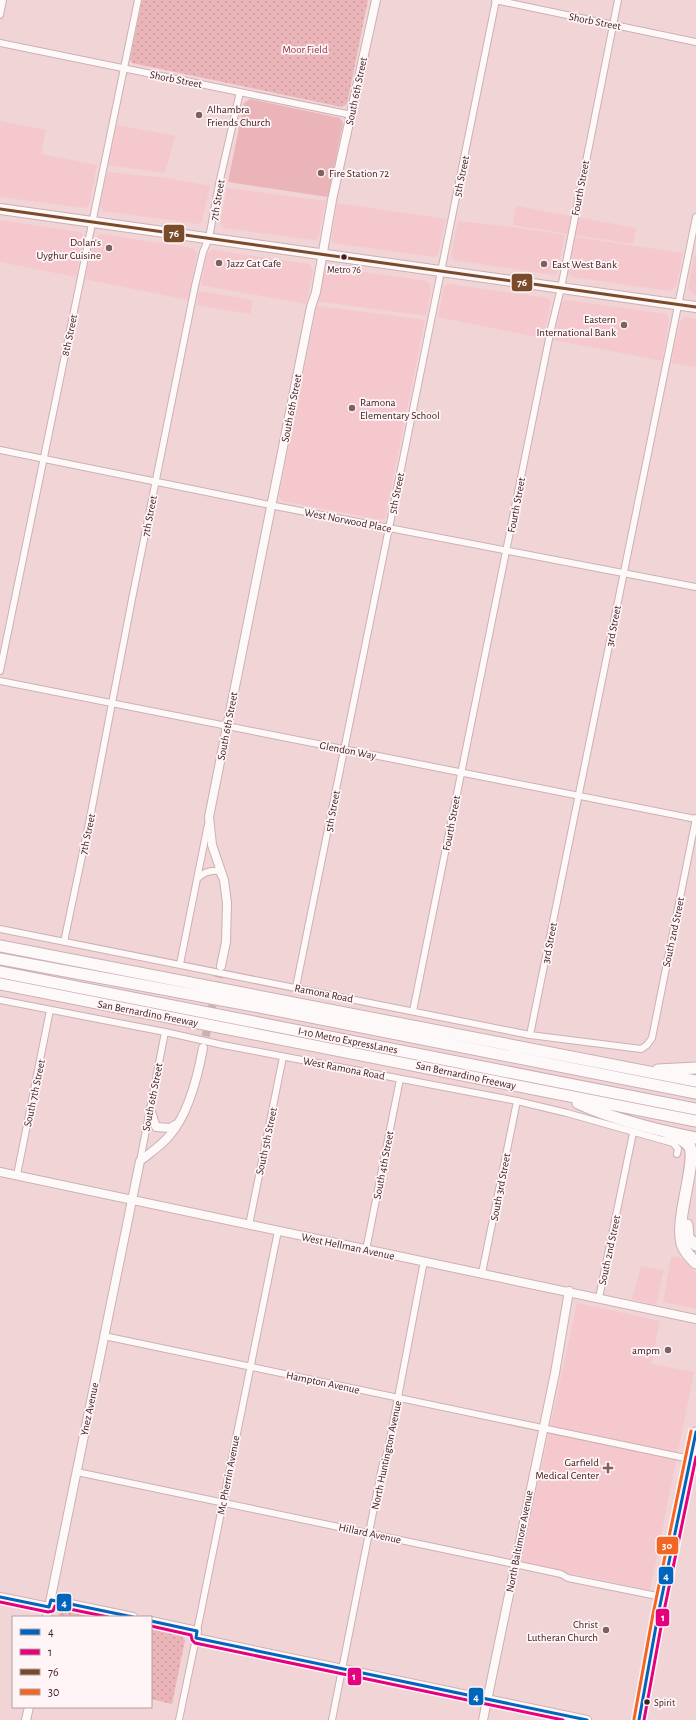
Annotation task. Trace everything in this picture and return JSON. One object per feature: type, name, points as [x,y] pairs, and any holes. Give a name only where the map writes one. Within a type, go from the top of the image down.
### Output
[{"type":"highway","points":[[0,946],[696,1081]]},
{"type":"highway","name":"I-10 Metro ExpressLanes","points":[[0,959],[264,1008],[696,1093]]},
{"type":"highway","name":"I-10 Metro ExpressLanes","points":[[0,972],[696,1109]]},
{"type":"highway","name":"San Bernardino Freeway","points":[[0,984],[696,1121]]},
{"type":"highway","points":[[639,1070],[695,1068]]},
{"type":"highway","points":[[561,1095],[594,1110],[666,1132],[696,1138]]},
{"type":"highway","points":[[666,1132],[683,1140],[690,1147],[694,1156],[682,1227],[682,1242],[686,1254],[696,1264]]},
{"type":"highway","points":[[696,1179],[687,1228],[688,1238],[696,1245]]},
{"type":"main road","points":[[0,209],[696,307]]},
{"type":"main road","points":[[639,1720],[662,1597],[696,1432]]},
{"type":"street","points":[[0,15],[3,0]]},
{"type":"street","name":"8th Street","points":[[0,670],[138,0]]},
{"type":"street","name":"South 6th Street","points":[[180,964],[316,292],[332,200],[352,115],[376,0]]},
{"type":"street","name":"Shorb Street","points":[[496,0],[696,42]]},
{"type":"street","name":"5th Street","points":[[296,987],[496,0]]},
{"type":"street","name":"Fourth Street","points":[[414,1011],[618,0]]},
{"type":"street","name":"Shorb Street","points":[[0,43],[352,115]]},
{"type":"street","name":"7th Street","points":[[64,942],[203,252],[209,238],[219,184],[240,92]]},
{"type":"street","name":"3rd Street","points":[[530,1035],[696,216]]},
{"type":"street","name":"West Norwood Place","points":[[0,450],[43,460],[696,587]]},
{"type":"street","name":"Glendon Way","points":[[0,681],[696,818]]},
{"type":"street","name":"South 6th Street","points":[[209,817],[212,845],[224,880],[227,927],[226,942],[221,966]]},
{"type":"street","name":"South 2nd Street","points":[[647,1045],[652,1038],[696,818]]},
{"type":"street","points":[[198,878],[202,874],[213,870],[219,871],[224,880]]},
{"type":"street","name":"Ramona Road","points":[[0,929],[530,1035],[641,1049],[647,1045]]},
{"type":"street","name":"West Ramona Road","points":[[0,1000],[165,1032],[223,1046],[517,1101],[567,1113],[633,1133],[673,1143],[678,1149],[677,1154]]},
{"type":"street","name":"South 7th Street","points":[[17,1175],[50,1010]]},
{"type":"street","name":"South 6th Street","points":[[131,1201],[165,1032]]},
{"type":"street","name":"South 6th Street","points":[[140,1161],[164,1141],[171,1134],[178,1123],[195,1082],[203,1048]]},
{"type":"street","name":"South 5th Street","points":[[249,1224],[283,1057]]},
{"type":"street","name":"South 4th Street","points":[[366,1250],[400,1079]]},
{"type":"street","name":"South 3rd Street","points":[[482,1273],[517,1101]]},
{"type":"street","points":[[150,1109],[156,1127],[170,1128],[178,1123]]},
{"type":"street","name":"South 2nd Street","points":[[599,1298],[633,1133]]},
{"type":"street","name":"West Hellman Avenue","points":[[0,1172],[131,1201],[249,1224],[696,1319]]},
{"type":"street","name":"Ynez Avenue","points":[[47,1616],[131,1201]]},
{"type":"street","name":"Mc Pherrin Avenue","points":[[179,1720],[278,1231]]},
{"type":"street","name":"North Huntington Avenue","points":[[332,1720],[341,1669],[398,1397],[424,1261]]},
{"type":"street","name":"North Baltimore Avenue","points":[[483,1720],[542,1428],[555,1373],[569,1291]]},
{"type":"street","name":"Hampton Avenue","points":[[104,1336],[542,1428]]},
{"type":"street","points":[[542,1428],[690,1459]]},
{"type":"street","name":"Hillard Avenue","points":[[77,1472],[515,1564],[561,1574],[568,1578],[662,1597]]},
{"type":"street","points":[[0,1597],[50,1603],[127,1616]]},
{"type":"street","points":[[152,1621],[196,1634],[341,1669],[586,1720]]},
{"type":"street","points":[[26,1720],[29,1708]]},
{"type":"shaded area","points":[[0,121],[46,130],[41,154],[97,165],[89,205],[85,208],[0,197]]},
{"type":"shaded area","points":[[117,125],[175,136],[165,173],[108,165]]},
{"type":"shaded area","points":[[107,172],[166,178],[210,186],[202,221],[199,224],[104,211],[100,207]]},
{"type":"shaded area","points":[[227,188],[326,201],[318,237],[314,240],[223,228],[220,224]]},
{"type":"shaded area","points":[[337,203],[446,219],[438,254],[435,257],[334,243],[331,240]]},
{"type":"shaded area","points":[[516,206],[636,228],[633,244],[513,225]]},
{"type":"shaded area","points":[[0,220],[80,232],[84,237],[76,277],[0,262]]},
{"type":"shaded area","points":[[458,221],[565,235],[557,273],[554,275],[454,260],[451,255]]},
{"type":"shaded area","points":[[100,234],[193,248],[197,253],[188,300],[85,279],[95,238]]},
{"type":"shaded area","points":[[575,237],[683,253],[676,286],[670,291],[572,277],[568,273]]},
{"type":"shaded area","points":[[212,250],[310,264],[313,270],[306,304],[201,285],[207,254]]},
{"type":"shaded area","points":[[694,256],[696,256],[696,295],[693,294],[688,288]]},
{"type":"shaded area","points":[[328,267],[427,281],[431,290],[426,316],[317,301],[324,271]]},
{"type":"shaded area","points":[[449,284],[548,298],[551,302],[543,338],[438,317],[444,286]]},
{"type":"shaded area","points":[[199,291],[253,300],[250,314],[197,305]]},
{"type":"shaded area","points":[[566,300],[666,314],[669,319],[662,361],[554,340],[562,303]]},
{"type":"shaded area","name":"Ramona Elementary School","points":[[317,306],[425,320],[385,518],[382,520],[282,501],[279,496]]},
{"type":"shaded area","points":[[686,317],[696,319],[696,367],[671,363],[680,321]]},
{"type":"shaded area","points":[[678,1256],[696,1272],[696,1309],[663,1302],[671,1258]]},
{"type":"shaded area","points":[[641,1266],[664,1270],[656,1305],[632,1299]]},
{"type":"shaded area","name":"Garfield Medical Center","points":[[577,1303],[660,1321],[651,1364],[694,1372],[650,1590],[521,1563]]},
{"type":"green space","name":"Moor Field","points":[[142,0],[368,0],[347,104],[342,107],[132,63],[130,60]]},
{"type":"green space","points":[[250,99],[340,118],[343,123],[328,197],[228,182],[244,103]]},
{"type":"green space","points":[[68,1610],[98,1616],[58,1616],[59,1613]]},
{"type":"green space","points":[[152,1627],[177,1632],[185,1640],[172,1704],[152,1699]]},
{"type":"tunnel","points":[[203,1048],[221,967]]},
{"type":"transit line","name":"76","points":[[0,209],[696,307]]},
{"type":"transit line","name":"30","points":[[634,1719],[653,1614],[691,1431]]},
{"type":"transit line","name":"4","points":[[639,1720],[658,1615],[696,1432]]},
{"type":"transit line","name":"1","points":[[644,1720],[663,1616],[696,1457]]},
{"type":"transit line","name":"4","points":[[0,1597],[49,1607],[51,1600],[128,1616]]},
{"type":"transit line","name":"1","points":[[0,1602],[48,1612],[53,1611],[55,1606],[103,1616]]},
{"type":"transit line","name":"4","points":[[152,1621],[197,1631],[196,1638],[587,1720]]},
{"type":"transit line","name":"1","points":[[152,1626],[191,1635],[192,1640],[195,1643],[563,1720]]},
{"type":"place","name":"Alhambra Friends Church","points":[[199,115]]},
{"type":"place","name":"Fire Station 72","points":[[321,173]]},
{"type":"place","name":"Dolan's Uyghur Cuisine","points":[[109,248]]},
{"type":"place","name":"Metro 76","points":[[344,257]]},
{"type":"place","name":"Jazz Cat Cafe","points":[[219,263]]},
{"type":"place","name":"East West Bank","points":[[544,264]]},
{"type":"place","name":"Eastern International Bank","points":[[624,325]]},
{"type":"place","name":"Ramona Elementary School","points":[[352,408]]},
{"type":"place","name":"ampm","points":[[668,1350]]},
{"type":"place","name":"Garfield Medical Center","points":[[608,1468]]},
{"type":"place","name":"Christ Lutheran Church","points":[[606,1630]]},
{"type":"place","name":"Spirit","points":[[647,1702]]}]
